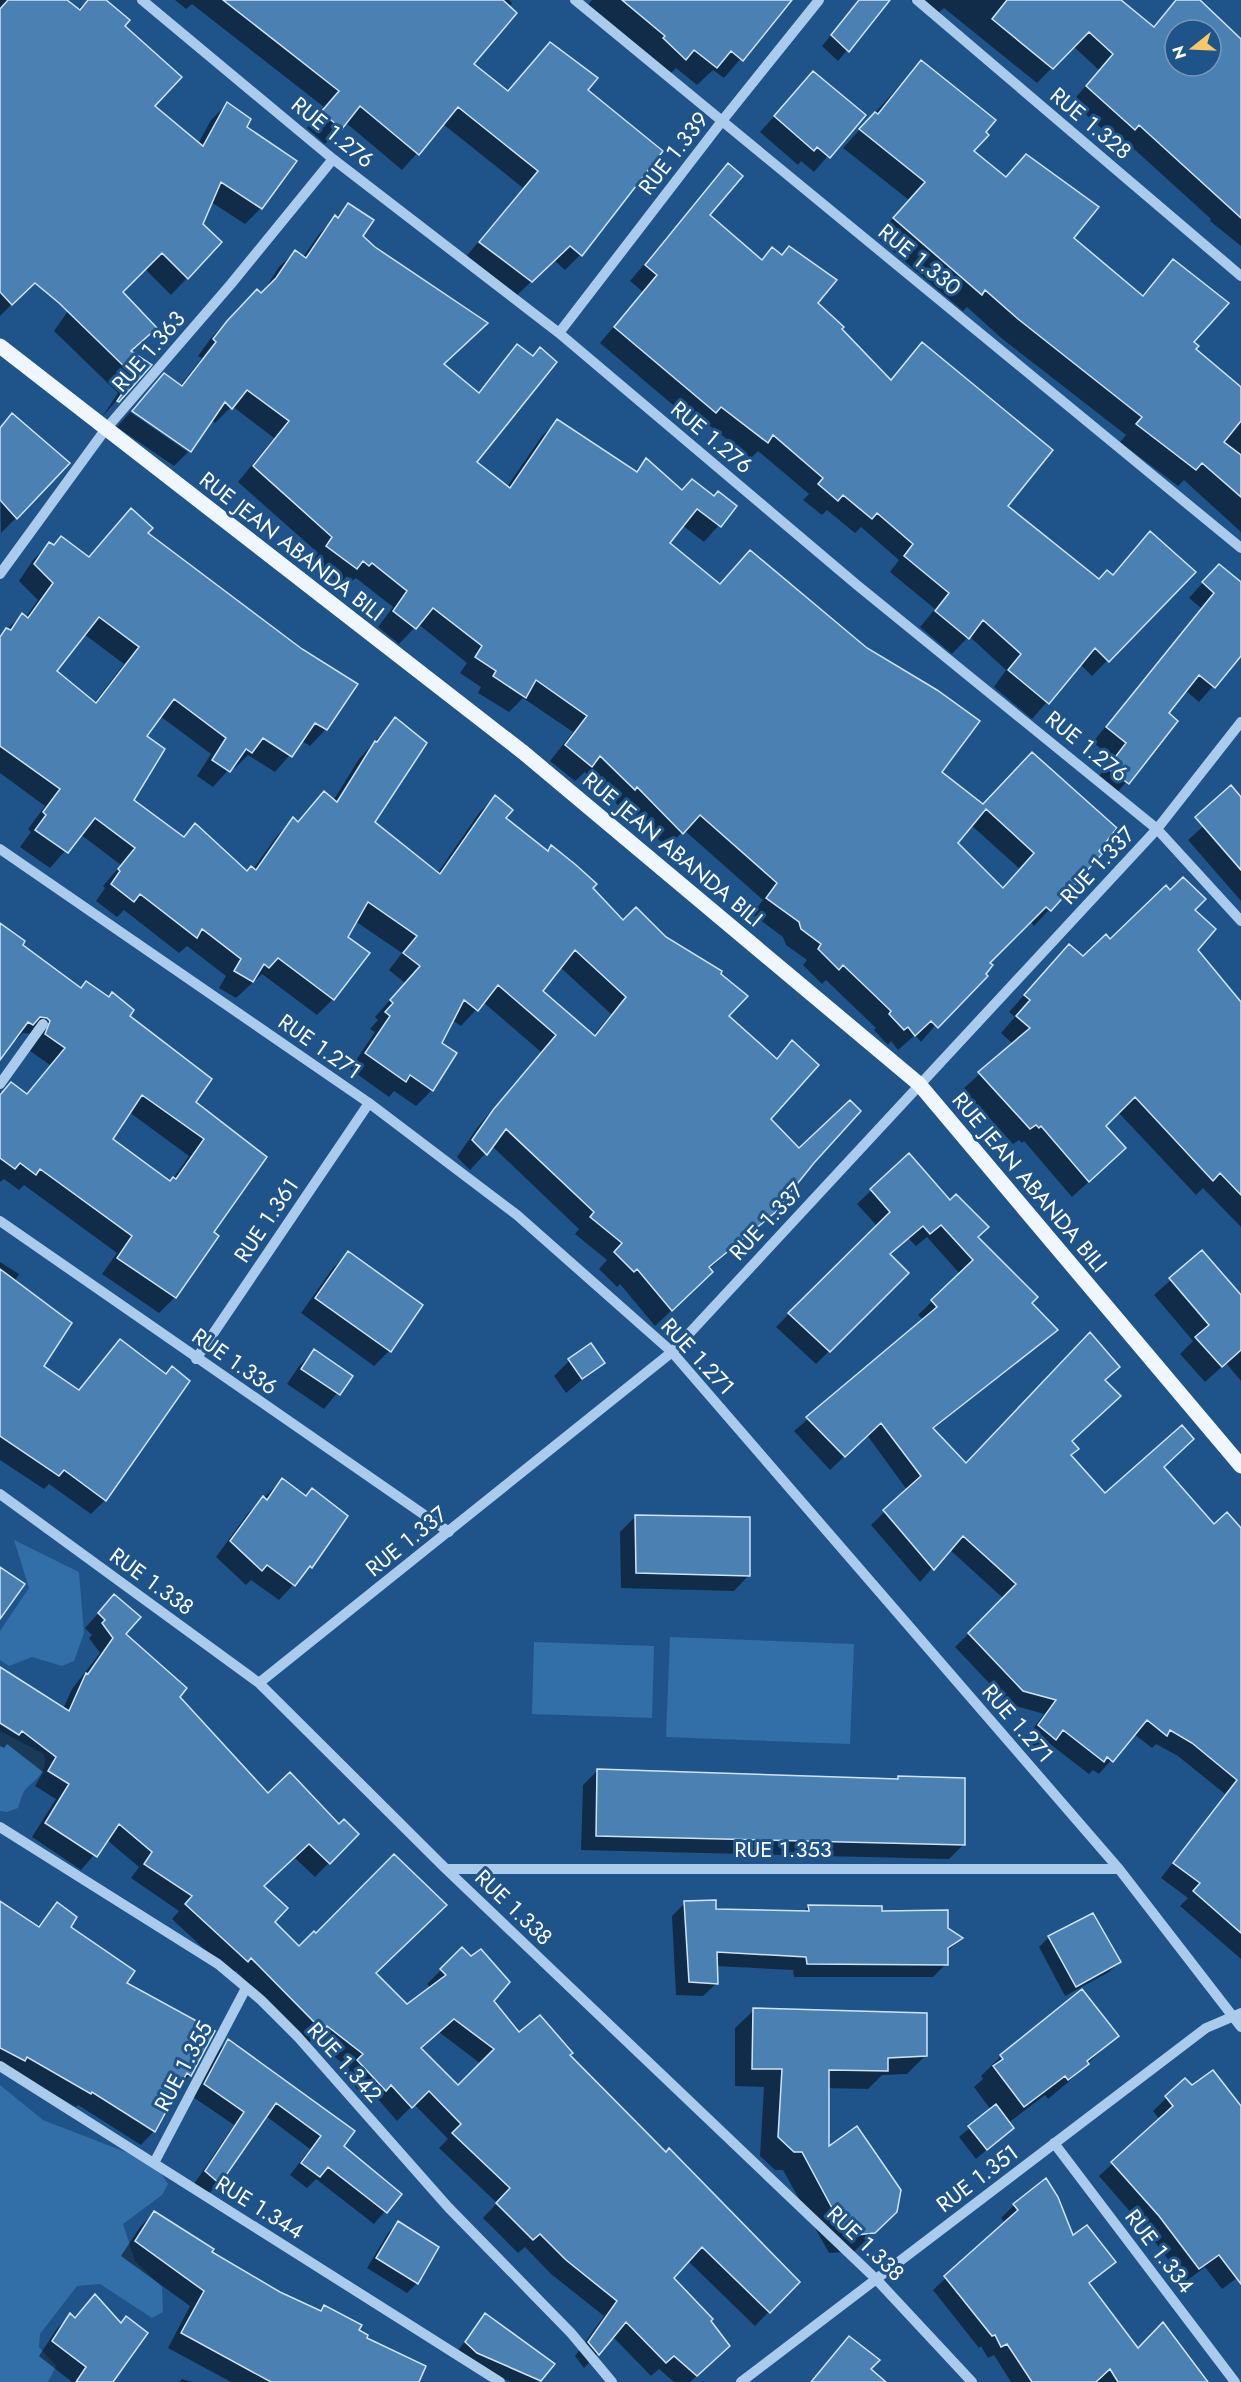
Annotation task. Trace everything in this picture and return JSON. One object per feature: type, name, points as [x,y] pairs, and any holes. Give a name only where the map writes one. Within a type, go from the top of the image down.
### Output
[{"type":"main road","name":"RUE JEAN ABANDA BILI","points":[[0,346],[105,430],[524,753],[919,1084],[1241,1466]]},
{"type":"street","name":"RUE 1.276","points":[[142,0],[333,159],[560,333],[867,592],[1157,829],[1241,921]]},
{"type":"street","name":"RUE 1.330","points":[[575,0],[1241,548]]},
{"type":"street","name":"RUE 1.339","points":[[560,333],[722,121],[819,0]]},
{"type":"street","name":"RUE 1.328","points":[[916,0],[1241,276]]},
{"type":"street","name":"RUE 1.363","points":[[0,574],[105,430],[231,284],[333,159]]},
{"type":"street","name":"RUE 1.337","points":[[259,1683],[672,1352],[1157,829],[1241,722]]},
{"type":"street","name":"RUE 1.271","points":[[0,849],[369,1103],[518,1215],[672,1352],[1119,1869],[1237,2015],[1241,2027]]},
{"type":"street","points":[[0,1084],[43,1024]]},
{"type":"street","name":"RUE 1.361","points":[[196,1359],[369,1103]]},
{"type":"street","name":"RUE 1.336","points":[[0,1221],[196,1359],[449,1532]]},
{"type":"street","name":"RUE 1.338","points":[[0,1494],[259,1683],[446,1869],[876,2279],[972,2382]]},
{"type":"street","name":"RUE 1.342","points":[[0,1827],[218,1964],[246,1988],[298,2037],[448,2207],[571,2333],[612,2382]]},
{"type":"street","name":"RUE 1.353","points":[[446,1869],[1119,1869]]},
{"type":"street","name":"RUE 1.355","points":[[154,2163],[246,1988]]},
{"type":"street","name":"RUE 1.351","points":[[741,2382],[1206,2028],[1237,2015]]},
{"type":"street","name":"RUE 1.344","points":[[0,2066],[500,2382]]},
{"type":"street","name":"RUE 1.334","points":[[1054,2143],[1235,2382]]},
{"type":"shaded area","points":[[14,1540],[79,1572],[84,1633],[74,1661],[62,1666],[32,1657],[9,1666],[0,1660],[0,1631],[29,1588]]},
{"type":"shaded area","points":[[670,1637],[854,1644],[850,1744],[666,1737]]},
{"type":"shaded area","points":[[534,1642],[654,1646],[652,1718],[532,1714]]},
{"type":"shaded area","points":[[0,1731],[44,1754],[45,1761],[43,1771],[25,1790],[18,1808],[7,1812],[0,1811]]},
{"type":"shaded area","points":[[0,2085],[43,2120],[154,2163],[168,2184],[162,2195],[123,2224],[135,2261],[162,2287],[163,2312],[152,2318],[100,2284],[77,2286],[40,2334],[39,2347],[56,2366],[48,2382],[0,2382]]},
{"type":"building","points":[[8,0],[67,0],[80,10],[88,0],[106,0],[130,20],[125,26],[182,77],[155,106],[203,146],[227,102],[251,119],[247,127],[297,161],[262,209],[221,182],[203,224],[222,242],[188,279],[162,253],[123,292],[157,328],[131,351],[152,365],[119,402],[117,401],[134,376],[59,303],[35,283],[12,305],[0,292],[0,9]]},
{"type":"building","points":[[223,0],[503,0],[517,13],[474,64],[508,91],[550,42],[598,78],[588,90],[663,151],[582,256],[570,246],[532,282],[479,242],[538,171],[458,107],[419,155],[360,106],[342,129],[321,112],[339,91]]},
{"type":"building","points":[[622,0],[792,0],[743,61],[731,51],[717,68],[694,50],[686,60],[663,38],[665,36]]},
{"type":"building","points":[[859,0],[890,0],[849,52],[831,35]]},
{"type":"building","points":[[1007,0],[1121,0],[1154,27],[1176,0],[1200,0],[1219,18],[1163,18],[1163,78],[1223,78],[1223,22],[1241,39],[1241,218],[1139,125],[1135,130],[1086,86],[1113,54],[1089,32],[1053,69],[992,19]]},
{"type":"building","points":[[921,60],[996,120],[986,132],[989,135],[974,151],[1006,177],[1026,154],[1099,207],[1074,238],[1143,296],[1173,259],[1229,303],[1194,342],[1199,346],[1196,349],[1241,387],[1241,421],[1224,442],[1241,455],[1241,497],[1202,463],[1196,470],[1136,424],[1142,417],[985,290],[982,295],[893,218],[925,182],[859,129],[875,112],[878,114]]},
{"type":"building","points":[[813,71],[866,115],[830,158],[817,147],[814,151],[774,116]]},
{"type":"building","points":[[728,163],[743,176],[710,215],[762,260],[772,247],[782,255],[789,246],[837,280],[818,303],[844,327],[842,329],[891,380],[922,342],[1053,450],[1008,506],[1099,579],[1107,570],[1113,575],[1150,531],[1196,572],[1109,662],[1095,648],[1049,704],[1008,670],[1021,654],[983,620],[969,639],[935,611],[949,593],[904,556],[913,544],[877,513],[872,519],[843,495],[838,501],[818,484],[823,478],[773,435],[768,443],[721,407],[716,413],[614,327],[657,275],[645,265]]},
{"type":"building","points":[[348,203],[374,220],[363,236],[375,247],[488,323],[444,364],[479,393],[517,344],[533,356],[540,347],[557,362],[477,462],[510,488],[557,419],[637,472],[646,458],[682,490],[692,479],[714,496],[718,491],[737,506],[721,527],[697,509],[670,543],[720,584],[750,550],[867,648],[937,690],[980,721],[942,772],[983,804],[1032,752],[1117,828],[1099,851],[1102,854],[1051,911],[1046,907],[990,963],[993,965],[986,974],[988,976],[938,1028],[931,1021],[915,1036],[908,1027],[904,1030],[889,1014],[891,1011],[843,965],[839,970],[818,949],[821,944],[801,929],[799,922],[766,898],[777,883],[700,815],[683,834],[637,787],[635,790],[600,756],[592,767],[565,745],[587,716],[536,680],[526,698],[493,676],[496,671],[475,657],[482,646],[433,608],[416,629],[393,611],[407,591],[372,563],[369,566],[363,561],[357,569],[326,546],[332,537],[253,466],[289,421],[247,390],[232,409],[225,402],[191,452],[132,411],[164,373],[182,386],[216,342],[213,339],[227,321],[257,289],[261,293],[276,278],[295,250],[306,258],[335,215],[338,218]],"holes":[[[986,809],[1034,853],[1003,888],[958,843]]]},
{"type":"building","points":[[12,413],[70,463],[17,519],[0,500],[0,428]]},
{"type":"building","points":[[131,508],[153,528],[148,533],[302,649],[358,684],[327,730],[315,723],[292,757],[263,738],[252,753],[246,749],[230,772],[212,760],[226,738],[174,699],[147,736],[165,749],[134,800],[184,837],[195,823],[247,871],[251,866],[256,870],[293,817],[298,822],[324,791],[337,802],[375,741],[377,742],[395,717],[427,743],[375,822],[440,874],[495,795],[513,810],[506,818],[548,851],[551,845],[576,865],[597,884],[593,888],[623,920],[636,907],[666,937],[722,971],[721,974],[748,996],[729,1016],[777,1059],[792,1040],[819,1065],[771,1119],[799,1148],[850,1100],[861,1111],[814,1163],[781,1204],[783,1206],[709,1267],[713,1272],[672,1311],[637,1269],[634,1272],[614,1252],[622,1243],[590,1217],[594,1212],[506,1129],[487,1155],[472,1140],[493,1110],[556,1035],[498,985],[478,1011],[464,1000],[442,1043],[457,1053],[433,1091],[410,1075],[406,1082],[365,1053],[390,1016],[385,1012],[393,1003],[390,1000],[420,966],[403,953],[417,936],[368,902],[348,937],[370,953],[334,1000],[278,958],[269,968],[264,964],[253,982],[234,971],[241,959],[202,929],[197,938],[140,894],[134,902],[111,884],[120,871],[118,869],[135,848],[95,818],[68,853],[35,830],[46,815],[43,812],[60,789],[0,746],[0,637],[6,628],[11,630],[22,613],[28,618],[53,583],[34,564],[49,542],[54,545],[61,536],[89,557]],"holes":[[[99,617],[139,647],[96,703],[57,671]],[[575,950],[626,997],[595,1036],[543,991]]]},
{"type":"building","points":[[1219,564],[1241,582],[1241,656],[1215,688],[1199,675],[1169,713],[1178,721],[1129,784],[1107,768],[1126,743],[1106,727],[1214,593],[1202,582]]},
{"type":"building","points":[[1231,785],[1241,797],[1241,870],[1195,817]]},
{"type":"building","points":[[1183,877],[1206,899],[1195,910],[1216,929],[1198,950],[1241,1002],[1241,1195],[1220,1173],[1213,1181],[1135,1097],[1106,1126],[1126,1148],[1089,1182],[1041,1126],[1039,1128],[1036,1125],[1030,1129],[978,1072],[1030,1028],[1016,1016],[1030,1000],[1024,995],[1069,944],[1083,956],[1106,934],[1110,939],[1166,885],[1170,890]]},
{"type":"building","points":[[0,923],[25,941],[23,945],[81,988],[86,981],[109,997],[112,992],[134,1010],[130,1016],[212,1079],[196,1102],[267,1157],[214,1232],[219,1236],[176,1298],[117,1258],[132,1236],[40,1169],[36,1175],[20,1163],[15,1169],[0,1158],[0,1095],[11,1082],[27,1094],[65,1048],[45,1034],[50,1021],[40,1017],[33,1025],[28,1022],[0,1060]],"holes":[[[142,1095],[204,1139],[176,1179],[173,1177],[170,1181],[113,1139]]]},
{"type":"building","points":[[909,1153],[950,1200],[956,1194],[989,1227],[978,1237],[1038,1297],[1032,1303],[1058,1330],[933,1428],[966,1463],[1090,1332],[1120,1367],[1105,1380],[1121,1396],[1072,1441],[1079,1449],[1071,1455],[1105,1493],[1182,1425],[1194,1439],[1164,1467],[1214,1524],[1227,1512],[1241,1528],[1241,1933],[1193,1891],[1200,1883],[1173,1863],[1237,1780],[1192,1743],[1170,1730],[1167,1736],[1147,1720],[1113,1762],[1107,1757],[1104,1762],[1063,1730],[1056,1740],[1038,1725],[1056,1700],[1023,1691],[968,1633],[1016,1584],[963,1536],[934,1570],[883,1510],[921,1476],[881,1423],[845,1457],[806,1417],[937,1307],[931,1300],[973,1260],[941,1225],[930,1234],[923,1226],[890,1254],[909,1273],[830,1352],[788,1313],[890,1212],[870,1189]]},
{"type":"building","points":[[1202,1250],[1241,1295],[1241,1350],[1222,1367],[1195,1337],[1209,1325],[1169,1278]]},
{"type":"building","points":[[348,1251],[423,1305],[391,1352],[315,1298]]},
{"type":"building","points":[[0,1269],[72,1323],[44,1366],[79,1390],[120,1339],[166,1374],[172,1366],[190,1381],[106,1501],[64,1470],[59,1476],[0,1436]]},
{"type":"building","points":[[591,1343],[605,1363],[582,1379],[568,1359]]},
{"type":"building","points":[[314,1349],[353,1376],[340,1395],[301,1369]]},
{"type":"building","points":[[282,1478],[306,1496],[312,1488],[348,1516],[312,1568],[310,1566],[295,1586],[267,1565],[262,1571],[230,1541],[263,1496],[267,1500]]},
{"type":"building","points":[[635,1515],[750,1517],[750,1576],[636,1573]]},
{"type":"building","points":[[0,1567],[25,1584],[0,1619]]},
{"type":"building","points":[[114,1594],[141,1617],[126,1634],[187,1688],[180,1697],[268,1793],[290,1772],[339,1824],[344,1819],[359,1834],[330,1864],[309,1844],[264,1886],[288,1908],[275,1922],[299,1946],[314,1931],[316,1933],[394,1854],[447,1905],[376,1973],[407,2004],[446,1975],[440,1969],[462,1947],[471,1956],[481,1949],[510,1982],[494,2001],[519,2032],[540,2015],[573,2053],[570,2055],[666,2152],[669,2148],[800,2282],[770,2313],[702,2247],[674,2278],[713,2319],[711,2321],[730,2346],[697,2376],[674,2356],[666,2363],[626,2322],[599,2355],[588,2342],[617,2301],[566,2260],[540,2234],[533,2240],[496,2203],[510,2188],[452,2133],[461,2124],[429,2091],[412,2108],[391,2085],[386,2091],[357,2060],[363,2054],[327,2026],[323,2031],[251,1958],[248,1962],[185,1904],[192,1896],[144,1864],[152,1852],[119,1824],[97,1857],[45,1823],[69,1784],[48,1771],[56,1757],[22,1731],[19,1735],[0,1723],[0,1667],[69,1711],[86,1673],[88,1674],[113,1638],[102,1623],[105,1620],[98,1613]],"holes":[[[454,2019],[494,2049],[458,2085],[421,2048]]]},
{"type":"building","points":[[597,1769],[898,1779],[898,1776],[965,1778],[965,1845],[596,1836]]},
{"type":"building","points":[[716,1900],[716,1909],[809,1911],[808,1905],[882,1906],[882,1911],[948,1910],[948,1928],[963,1938],[948,1948],[948,1965],[807,1964],[806,1957],[717,1952],[718,1984],[689,1982],[684,1901]]},
{"type":"building","points":[[0,1901],[39,1927],[57,1902],[77,1917],[71,1927],[135,1971],[127,1983],[215,2031],[191,2076],[187,2073],[155,2132],[92,2092],[91,2094],[27,2057],[25,2061],[0,2048]]},
{"type":"building","points":[[1093,1913],[1121,1962],[1076,1987],[1048,1936]]},
{"type":"building","points":[[1082,1989],[1119,2036],[1087,2061],[1089,2064],[1068,2080],[1065,2076],[1024,2107],[993,2066],[1003,2059],[1000,2055]]},
{"type":"building","points":[[753,2008],[927,2013],[927,2056],[888,2058],[888,2071],[829,2070],[829,2146],[857,2126],[901,2190],[897,2212],[875,2233],[847,2236],[802,2152],[794,2152],[778,2137],[782,2069],[752,2069]]},
{"type":"building","points":[[228,2039],[355,2131],[344,2146],[402,2194],[387,2213],[328,2167],[320,2177],[301,2163],[321,2136],[276,2103],[220,2184],[205,2171],[244,2112],[204,2084]]},
{"type":"building","points":[[1213,2070],[1241,2106],[1241,2284],[1219,2255],[1199,2269],[1159,2216],[1111,2162],[1173,2106],[1165,2096],[1185,2078],[1192,2085]]},
{"type":"building","points":[[996,2104],[1014,2128],[987,2150],[968,2126]]},
{"type":"building","points":[[1046,2178],[1058,2197],[1073,2235],[1087,2225],[1116,2262],[1089,2283],[1138,2348],[1163,2322],[1208,2382],[1118,2382],[1110,2369],[1096,2382],[1032,2382],[1007,2344],[1001,2347],[995,2335],[992,2336],[944,2276],[1018,2210],[1013,2204]]},
{"type":"building","points":[[154,2211],[214,2249],[212,2252],[280,2292],[321,2311],[324,2305],[362,2325],[359,2330],[368,2335],[367,2338],[426,2366],[419,2382],[271,2382],[181,2333],[204,2291],[135,2241]]},
{"type":"building","points":[[398,2221],[439,2247],[418,2284],[376,2258]]},
{"type":"building","points":[[95,2294],[121,2323],[126,2316],[148,2333],[113,2382],[76,2382],[86,2367],[52,2341],[70,2313],[75,2318]]},
{"type":"building","points":[[485,2313],[555,2364],[541,2381],[477,2353],[465,2342]]},
{"type":"building","points":[[849,2336],[880,2360],[871,2369],[886,2382],[811,2382]]}]
